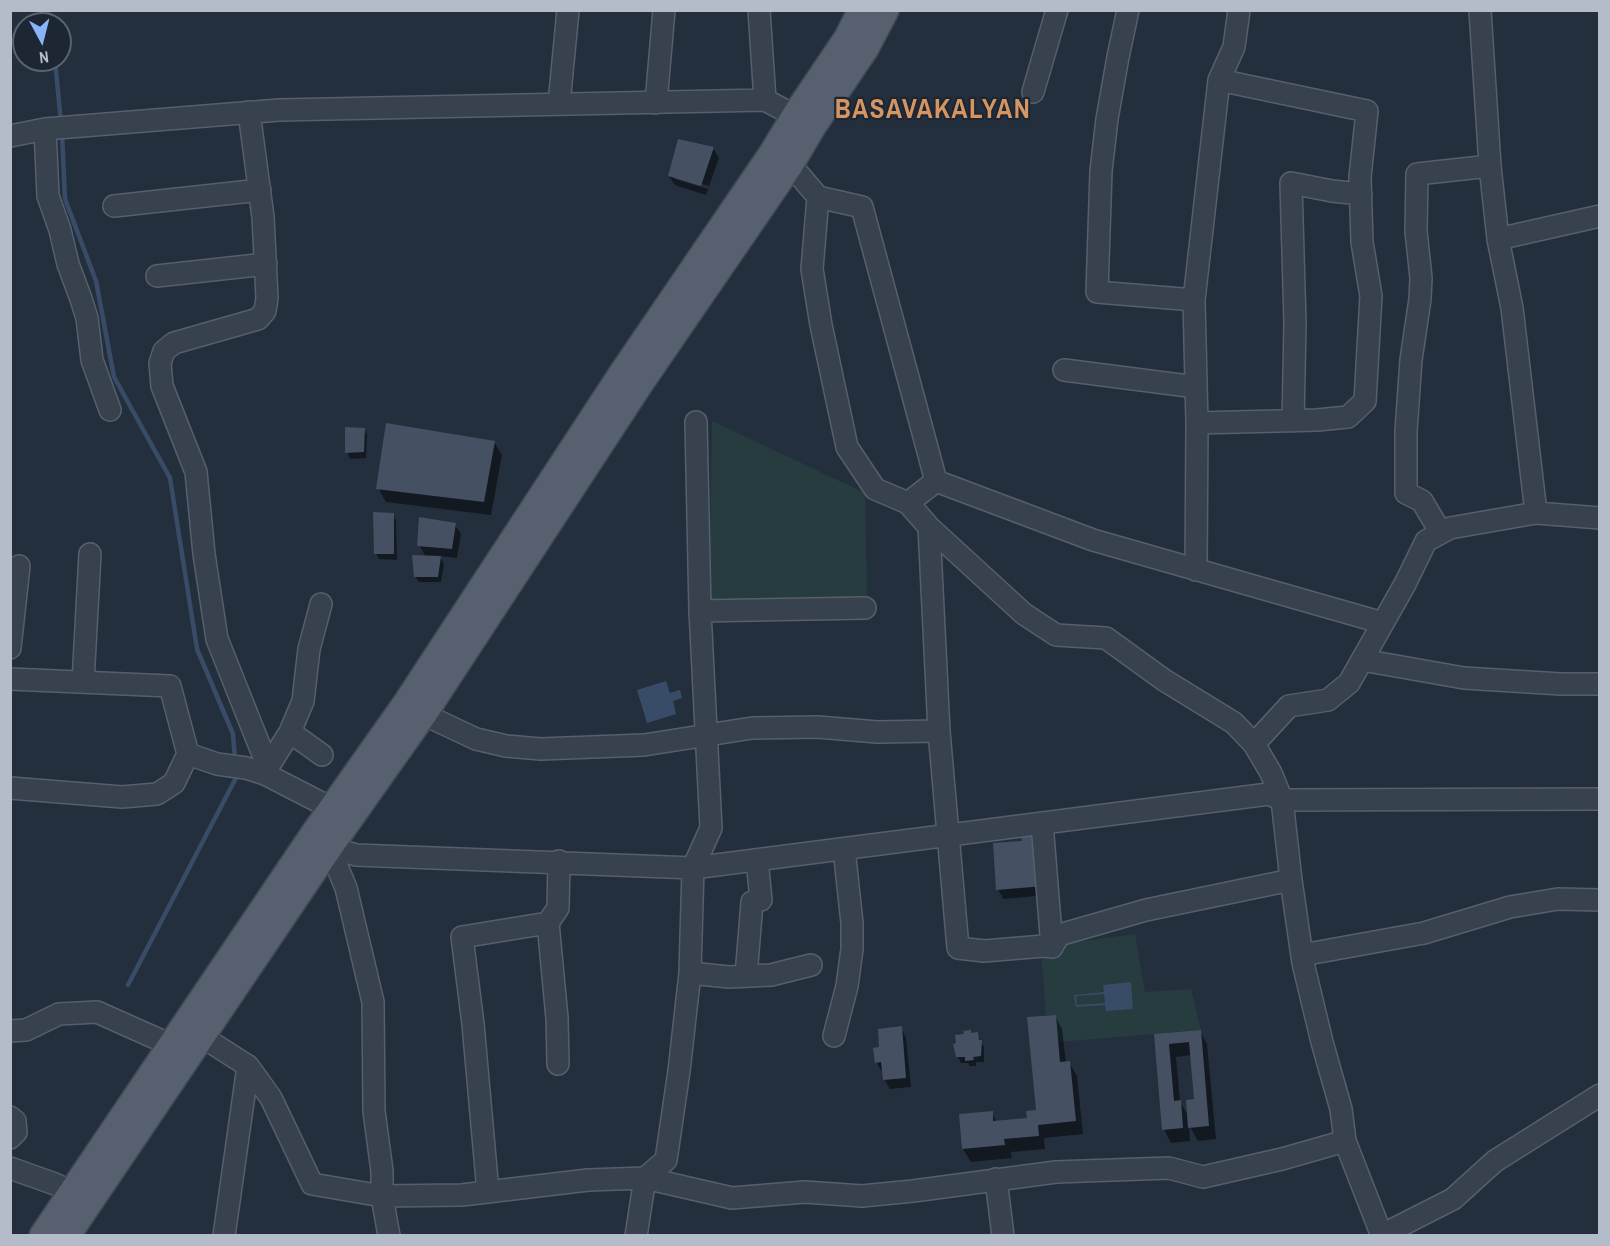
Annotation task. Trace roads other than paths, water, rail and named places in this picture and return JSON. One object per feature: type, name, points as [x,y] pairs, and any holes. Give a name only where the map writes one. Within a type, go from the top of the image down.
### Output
[{"type":"main road","points":[[43,1236],[171,1045],[321,841],[423,714],[639,384],[781,159],[862,10]]},
{"type":"main road","points":[[804,120],[865,48],[885,10]]},
{"type":"main road","points":[[66,1236],[201,1036],[321,841],[333,809],[407,703],[623,373],[781,159]]},
{"type":"street","points":[[559,104],[568,10]]},
{"type":"street","points":[[656,103],[664,10]]},
{"type":"street","points":[[759,10],[765,100]]},
{"type":"street","points":[[1032,92],[1057,10]]},
{"type":"street","points":[[1128,10],[1112,88],[1102,161],[1097,292],[1194,300]]},
{"type":"street","points":[[1196,570],[1197,423],[1194,300],[1220,80],[1234,46],[1239,10]]},
{"type":"street","points":[[1479,10],[1490,166],[1498,239],[1513,320],[1536,513]]},
{"type":"street","points":[[1197,423],[1293,421],[1348,417],[1365,401],[1371,297],[1362,242],[1360,177],[1367,111],[1220,80]]},
{"type":"street","points":[[10,136],[45,129],[249,112],[559,104],[765,100],[804,120]]},
{"type":"street","points":[[249,112],[260,190],[266,264],[265,311],[258,319],[174,343],[164,351],[159,363],[162,386],[196,472],[204,555],[217,639],[251,768]]},
{"type":"street","points":[[45,129],[48,196],[87,318],[92,360],[110,410]]},
{"type":"street","points":[[781,159],[818,196],[861,207],[936,481]]},
{"type":"street","points":[[1441,533],[1422,501],[1406,493],[1406,431],[1410,360],[1420,299],[1416,231],[1417,174],[1490,166]]},
{"type":"street","points":[[1293,421],[1295,324],[1291,183],[1360,194]]},
{"type":"street","points":[[114,206],[260,190]]},
{"type":"street","points":[[818,196],[812,269],[847,447],[875,489],[908,503],[929,527],[1024,614],[1056,635],[1106,638],[1164,680],[1234,723],[1254,744],[1271,773],[1282,800],[1290,880],[1302,955],[1322,1042],[1341,1109],[1345,1141],[1382,1235],[1453,1199],[1495,1161],[1599,1095]]},
{"type":"street","points":[[1498,239],[1599,216]]},
{"type":"street","points":[[157,276],[266,264]]},
{"type":"street","points":[[1064,370],[1196,387]]},
{"type":"street","points":[[636,1236],[645,1178],[666,1160],[690,973],[693,868],[711,828],[700,611],[696,422]]},
{"type":"street","points":[[908,503],[936,481]]},
{"type":"street","points":[[936,481],[1093,540],[1383,623]]},
{"type":"street","points":[[1254,744],[1288,706],[1328,700],[1349,683],[1405,584],[1426,541],[1450,528],[1536,513],[1599,518]]},
{"type":"street","points":[[929,527],[939,731],[958,948],[984,951],[1044,945],[1052,947]]},
{"type":"street","points":[[83,682],[90,554]]},
{"type":"street","points":[[10,648],[19,566]]},
{"type":"street","points":[[251,768],[290,732],[303,701],[309,649],[321,604]]},
{"type":"street","points":[[700,611],[865,608]]},
{"type":"street","points":[[1362,660],[1464,678],[1599,684]]},
{"type":"street","points":[[10,679],[170,686],[188,754],[174,783],[157,794],[122,797],[10,788]]},
{"type":"street","points":[[423,714],[476,739],[506,746],[541,749],[644,745],[752,728],[818,727],[877,732],[939,731]]},
{"type":"street","points":[[290,732],[322,755]]},
{"type":"street","points":[[188,754],[251,768],[333,809]]},
{"type":"street","points":[[321,841],[356,855],[559,861],[693,868],[1269,794],[1282,800],[1599,799]]},
{"type":"street","points":[[1042,823],[1052,947]]},
{"type":"street","points":[[321,841],[346,888],[373,1002],[374,1111],[382,1171],[382,1196],[389,1236]]},
{"type":"street","points":[[834,1036],[847,986],[852,949],[850,895],[844,849]]},
{"type":"street","points":[[746,976],[752,902],[762,900],[757,860]]},
{"type":"street","points":[[558,1064],[557,1018],[548,923],[558,908],[559,861]]},
{"type":"street","points":[[1052,947],[1059,935],[1146,910],[1290,880]]},
{"type":"street","points":[[1302,955],[1424,933],[1510,907],[1558,899],[1599,900]]},
{"type":"street","points":[[488,1192],[473,1024],[462,937],[548,923]]},
{"type":"street","points":[[690,973],[729,977],[771,975],[811,965]]},
{"type":"street","points":[[10,1031],[26,1030],[59,1014],[98,1012],[171,1045]]},
{"type":"street","points":[[201,1036],[248,1066],[271,1098],[312,1184],[382,1196],[462,1195],[588,1180],[645,1178],[732,1197],[805,1192],[862,1196],[1056,1172],[1169,1168],[1203,1177],[1282,1159],[1345,1141]]},
{"type":"street","points":[[224,1236],[248,1066]]},
{"type":"street","points":[[10,1116],[15,1121],[16,1132],[10,1138]]},
{"type":"street","points":[[10,1168],[72,1192]]},
{"type":"street","points":[[996,1179],[1003,1236]]},
{"type":"water","points":[[666,681],[670,693],[680,690],[682,698],[673,701],[676,714],[647,723],[637,690]]},
{"type":"water","points":[[1131,982],[1133,1009],[1106,1011],[1105,1005],[1076,1007],[1074,995],[1104,992],[1103,985]],"holes":[[[1104,994],[1105,1003],[1077,1005],[1076,996]]]},
{"type":"waterway","points":[[56,72],[61,123]]},
{"type":"waterway","points":[[62,134],[65,199],[96,281],[114,377],[170,478],[197,649],[233,734],[235,760]]},
{"type":"waterway","points":[[128,985],[237,776],[236,772]]},
{"type":"district","name":"BASAVAKALYAN","points":[[933,111]]}]
